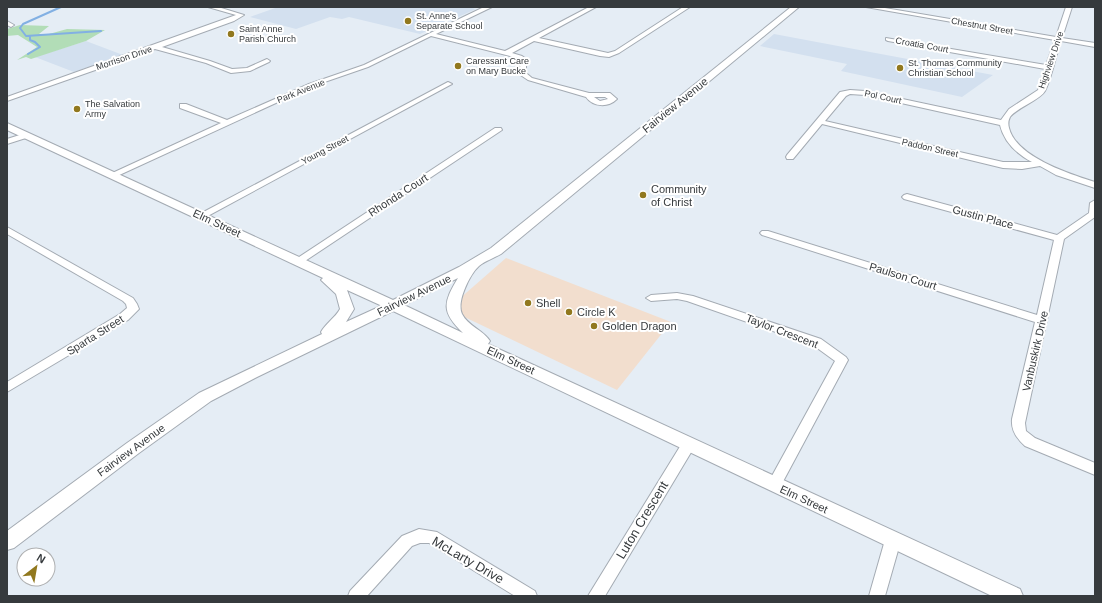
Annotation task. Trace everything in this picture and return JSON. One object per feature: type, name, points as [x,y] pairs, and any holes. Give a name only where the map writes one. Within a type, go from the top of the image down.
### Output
[{"type":"main road","name":"Fairview Avenue","points":[[7,542],[133,448],[205,397],[317,341],[394,305],[473,264],[508,242],[795,7]]},
{"type":"main road","name":"Elm Street","points":[[7,126],[394,305],[774,485],[1013,596]]},
{"type":"main road","points":[[473,264],[453,299],[452,310],[467,328],[506,358]]},
{"type":"main road","points":[[312,267],[340,290],[344,295],[347,308],[337,324],[317,341]]},
{"type":"street","name":"Morrison Drive","points":[[7,99],[240,16],[240,14],[211,7]]},
{"type":"street","name":"Park Avenue","points":[[112,175],[226,122],[311,85],[366,66],[430,34],[490,7]]},
{"type":"street","points":[[507,53],[593,7]]},
{"type":"street","points":[[534,38],[596,54],[609,55],[618,52],[687,7]]},
{"type":"street","name":"Chestnut Street","points":[[869,7],[923,14],[1095,45]]},
{"type":"street","name":"Highview Drive","points":[[1004,123],[1006,116],[1012,111],[1040,93],[1069,7]]},
{"type":"street","points":[[430,34],[523,58],[522,74],[526,78],[588,95]]},
{"type":"street","name":"Croatia Court","points":[[888,39],[1049,68]]},
{"type":"street","points":[[155,47],[208,62],[231,71],[248,70],[267,61]]},
{"type":"street","name":"Young Street","points":[[201,216],[448,84]]},
{"type":"street","name":"Pol Court","points":[[790,158],[843,94],[850,92],[865,93],[1004,123]]},
{"type":"street","points":[[183,106],[226,122]]},
{"type":"street","name":"Paddon Street","points":[[821,122],[1003,165],[1022,166],[1040,164]]},
{"type":"street","points":[[1004,123],[1010,140],[1022,152],[1040,164],[1065,175],[1095,185]]},
{"type":"street","name":"Rhonda Court","points":[[298,261],[498,130]]},
{"type":"street","points":[[7,142],[26,135]]},
{"type":"street","name":"Gustin Place","points":[[907,197],[1059,238]]},
{"type":"street","points":[[1059,238],[1093,214],[1095,203]]},
{"type":"street","name":"Sparta Street","points":[[7,230],[129,300],[133,305],[133,309],[124,317],[7,388]]},
{"type":"street","name":"Paulson Court","points":[[765,233],[1042,320]]},
{"type":"street","name":"Vanbuskirk Drive","points":[[1059,238],[1042,320],[1018,421],[1019,429],[1022,437],[1030,442],[1095,469]]},
{"type":"street","name":"Taylor Crescent","points":[[651,298],[681,296],[691,298],[817,342],[842,360],[774,485]]},
{"type":"street","name":"Luton Crescent","points":[[596,596],[689,444]]},
{"type":"street","name":"McLarty Drive","points":[[356,596],[407,541],[420,536],[432,537],[530,596]]},
{"type":"street","points":[[877,596],[893,540]]},
{"type":"shaded area","name":"St. Anne's Separate School","points":[[278,7],[468,7],[476,9],[420,34],[349,17],[342,19],[330,17],[296,29],[250,17]]},
{"type":"shaded area","name":"St. Thomas Community Christian School","points":[[774,34],[993,75],[962,97],[841,71],[847,64],[760,46]]},
{"type":"shaded area","points":[[86,41],[123,55],[74,72],[35,57]]},
{"type":"shaded area","points":[[506,258],[671,322],[617,390],[456,313],[458,300]]},
{"type":"green space","points":[[20,25],[49,26],[39,34],[49,34],[67,29],[105,30],[86,41],[31,59],[26,57],[17,60],[37,47],[18,35],[7,36],[7,29]]},
{"type":"waterway","points":[[61,7],[23,24],[20,28],[26,36],[101,31]]},
{"type":"waterway","points":[[28,54],[40,47],[35,42],[30,40],[30,36]]},
{"type":"place","name":"St. Anne's Separate School","points":[[408,21]]},
{"type":"place","name":"Saint Anne Parish Church","points":[[231,34]]},
{"type":"place","name":"Caressant Care on Mary Bucke","points":[[458,66]]},
{"type":"place","name":"St. Thomas Community Christian School","points":[[900,68]]},
{"type":"place","name":"The Salvation Army","points":[[77,109]]},
{"type":"place","name":"Community of Christ","points":[[643,195]]},
{"type":"place","name":"Shell","points":[[528,303]]},
{"type":"place","name":"Circle K","points":[[569,312]]},
{"type":"place","name":"Golden Dragon","points":[[594,326]]}]
